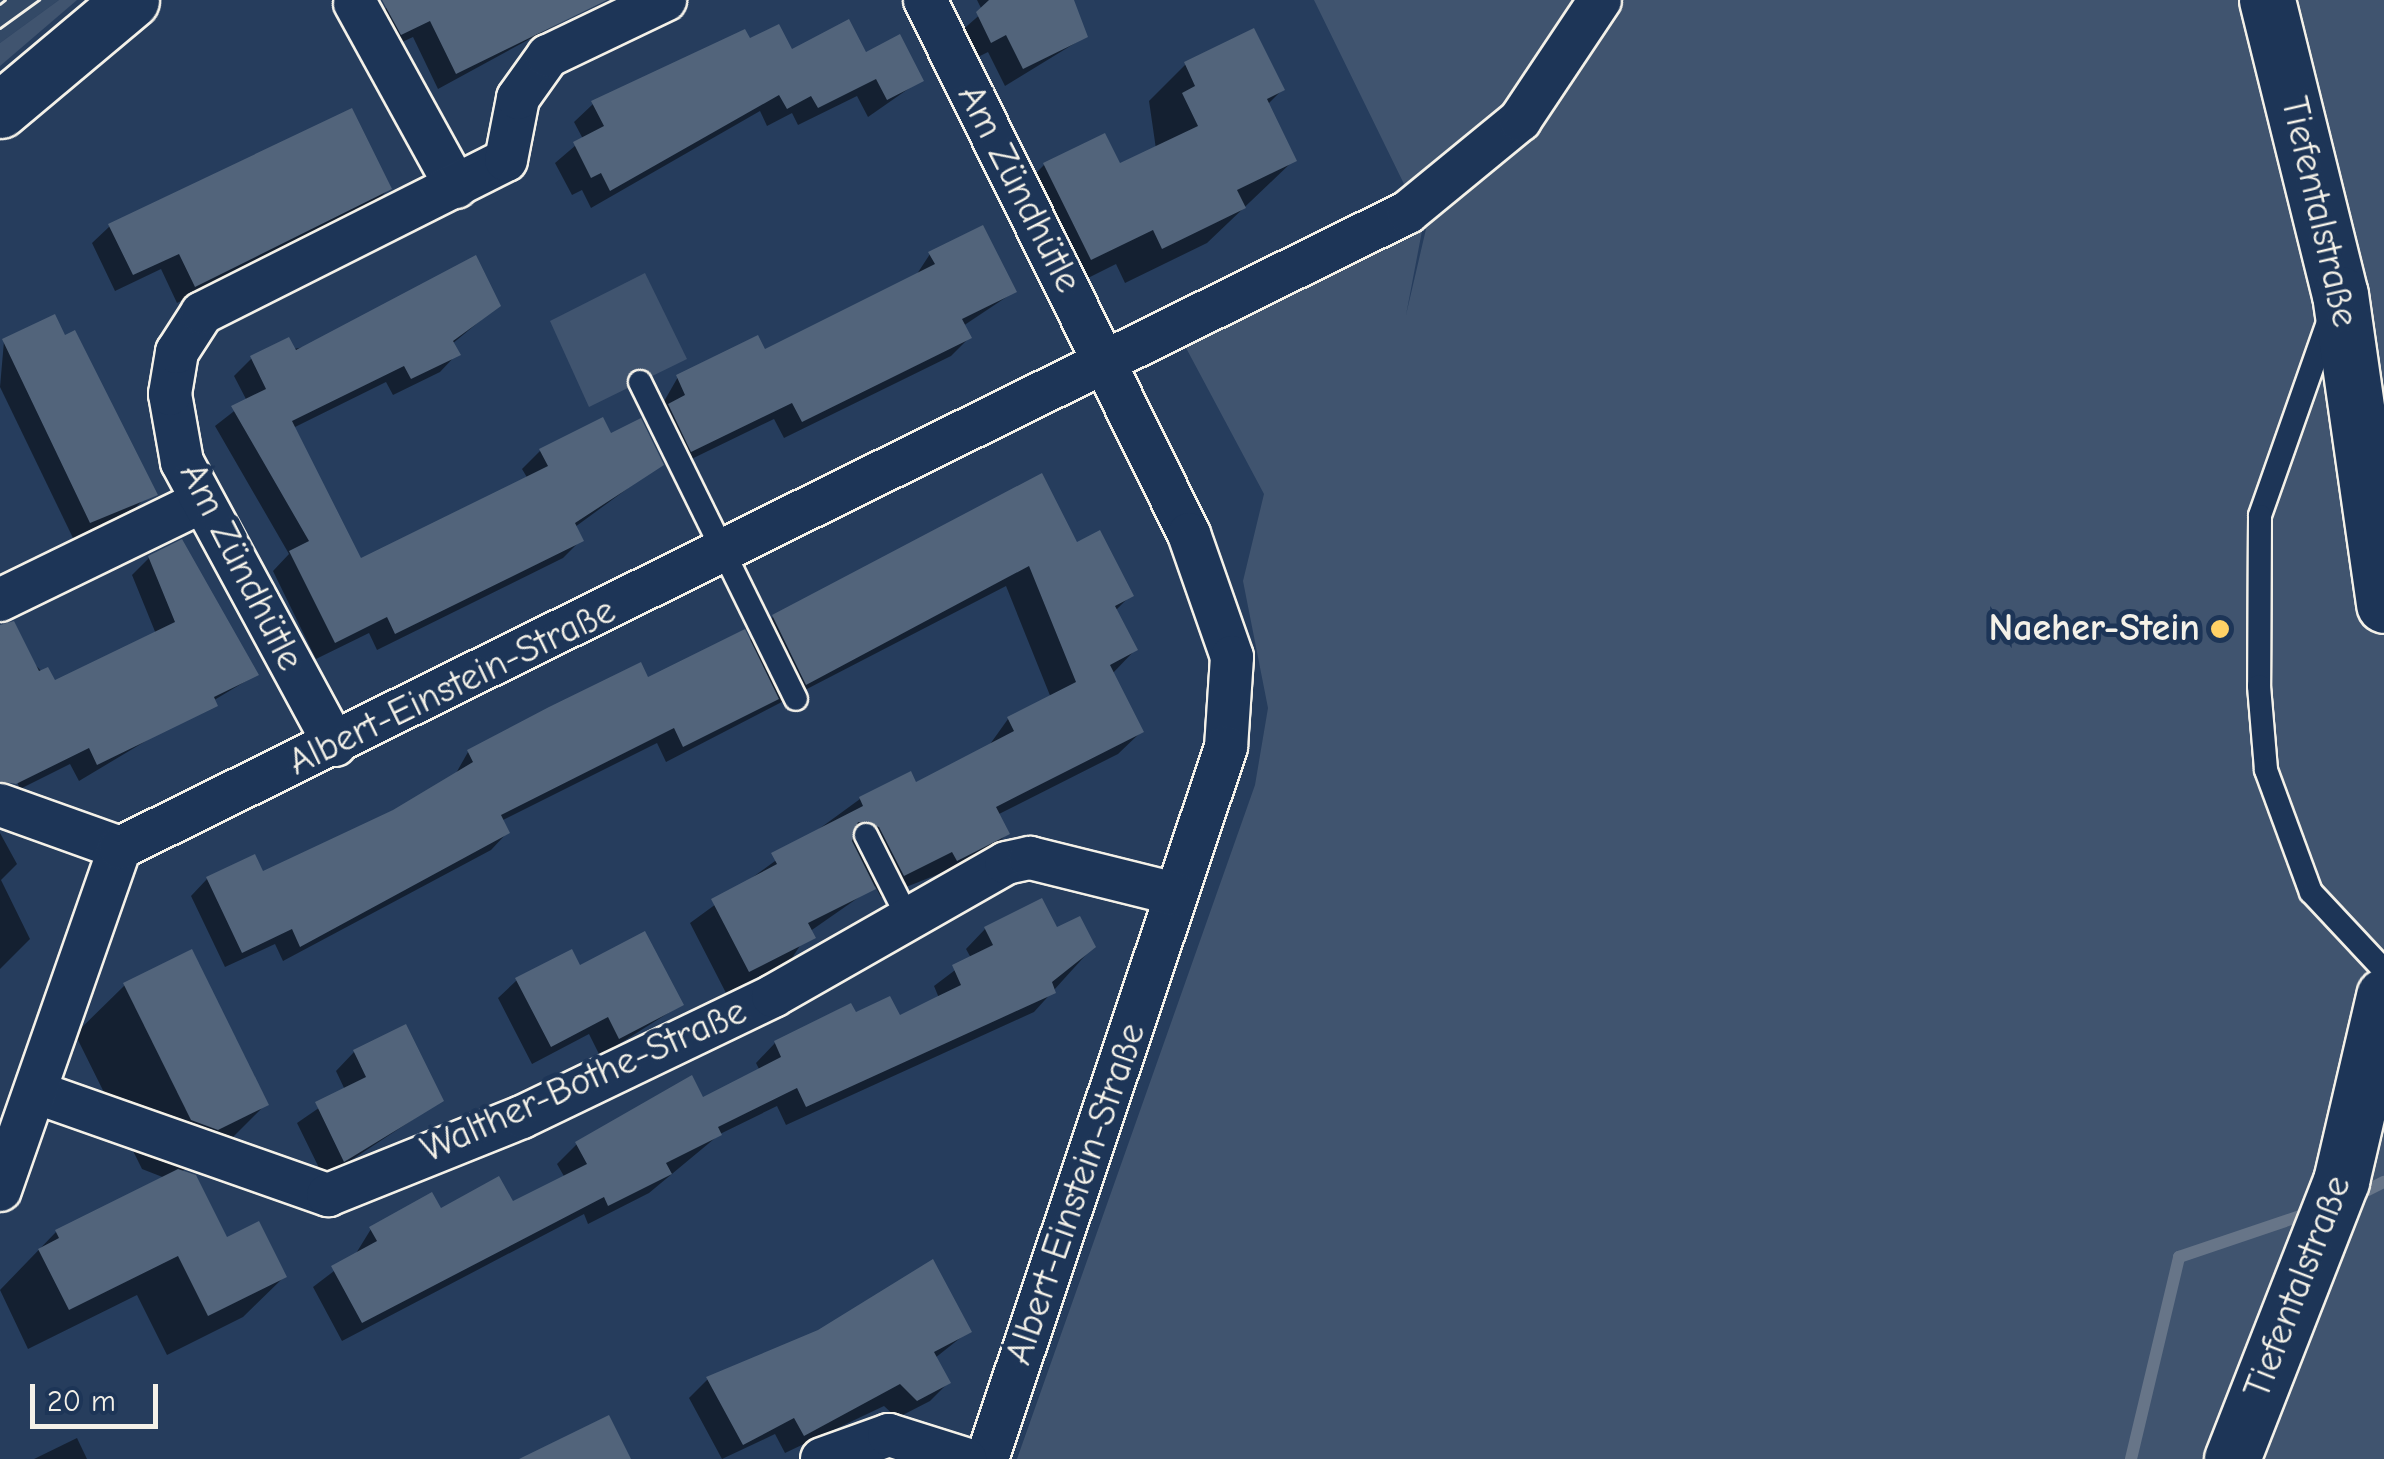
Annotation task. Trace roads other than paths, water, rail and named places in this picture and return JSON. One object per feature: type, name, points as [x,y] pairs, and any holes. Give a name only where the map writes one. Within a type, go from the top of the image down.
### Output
[{"type":"street","points":[[0,110],[130,0]]},
{"type":"street","name":"Am Zündhütle","points":[[335,746],[182,462],[170,394],[177,352],[202,313],[506,160],[518,98],[548,56],[665,0]]},
{"type":"street","name":"Am Zündhütle","points":[[886,0],[927,6],[1109,365]]},
{"type":"street","name":"Albert-Einstein-Straße","points":[[120,848],[1109,365],[1408,212],[1520,120],[1600,0]]},
{"type":"street","name":"Tiefentalstraße","points":[[2266,0],[2340,294],[2384,605]]},
{"type":"street","points":[[355,3],[456,187]]},
{"type":"street","name":"Albert-Einstein-Straße","points":[[987,1459],[1226,747],[1232,656],[1190,534],[1109,365]]},
{"type":"street","points":[[0,600],[201,502]]},
{"type":"street","points":[[0,806],[120,848],[0,1190]]},
{"type":"street","name":"Walther-Bothe-Straße","points":[[35,1092],[328,1195],[490,1122],[522,1117],[1030,858],[1176,894]]},
{"type":"street","name":"Tiefentalstraße","points":[[2232,1459],[2289,1303],[2341,1181],[2384,996]]},
{"type":"street","points":[[822,1459],[889,1435],[964,1459]]},
{"type":"lane","points":[[2340,294],[2260,516],[2258,686],[2266,770],[2311,892],[2384,970]]},
{"type":"lane","points":[[640,382],[796,699]]},
{"type":"lane","points":[[866,835],[909,920]]},
{"type":"waterway","points":[[2350,1199],[2384,1182]]},
{"type":"waterway","points":[[2131,1459],[2179,1257],[2312,1212]]},
{"type":"tram line","points":[[0,4],[5,0]]},
{"type":"tram line","points":[[0,28],[39,0]]},
{"type":"place","name":"Naeher-Stein","points":[[2220,629]]}]
